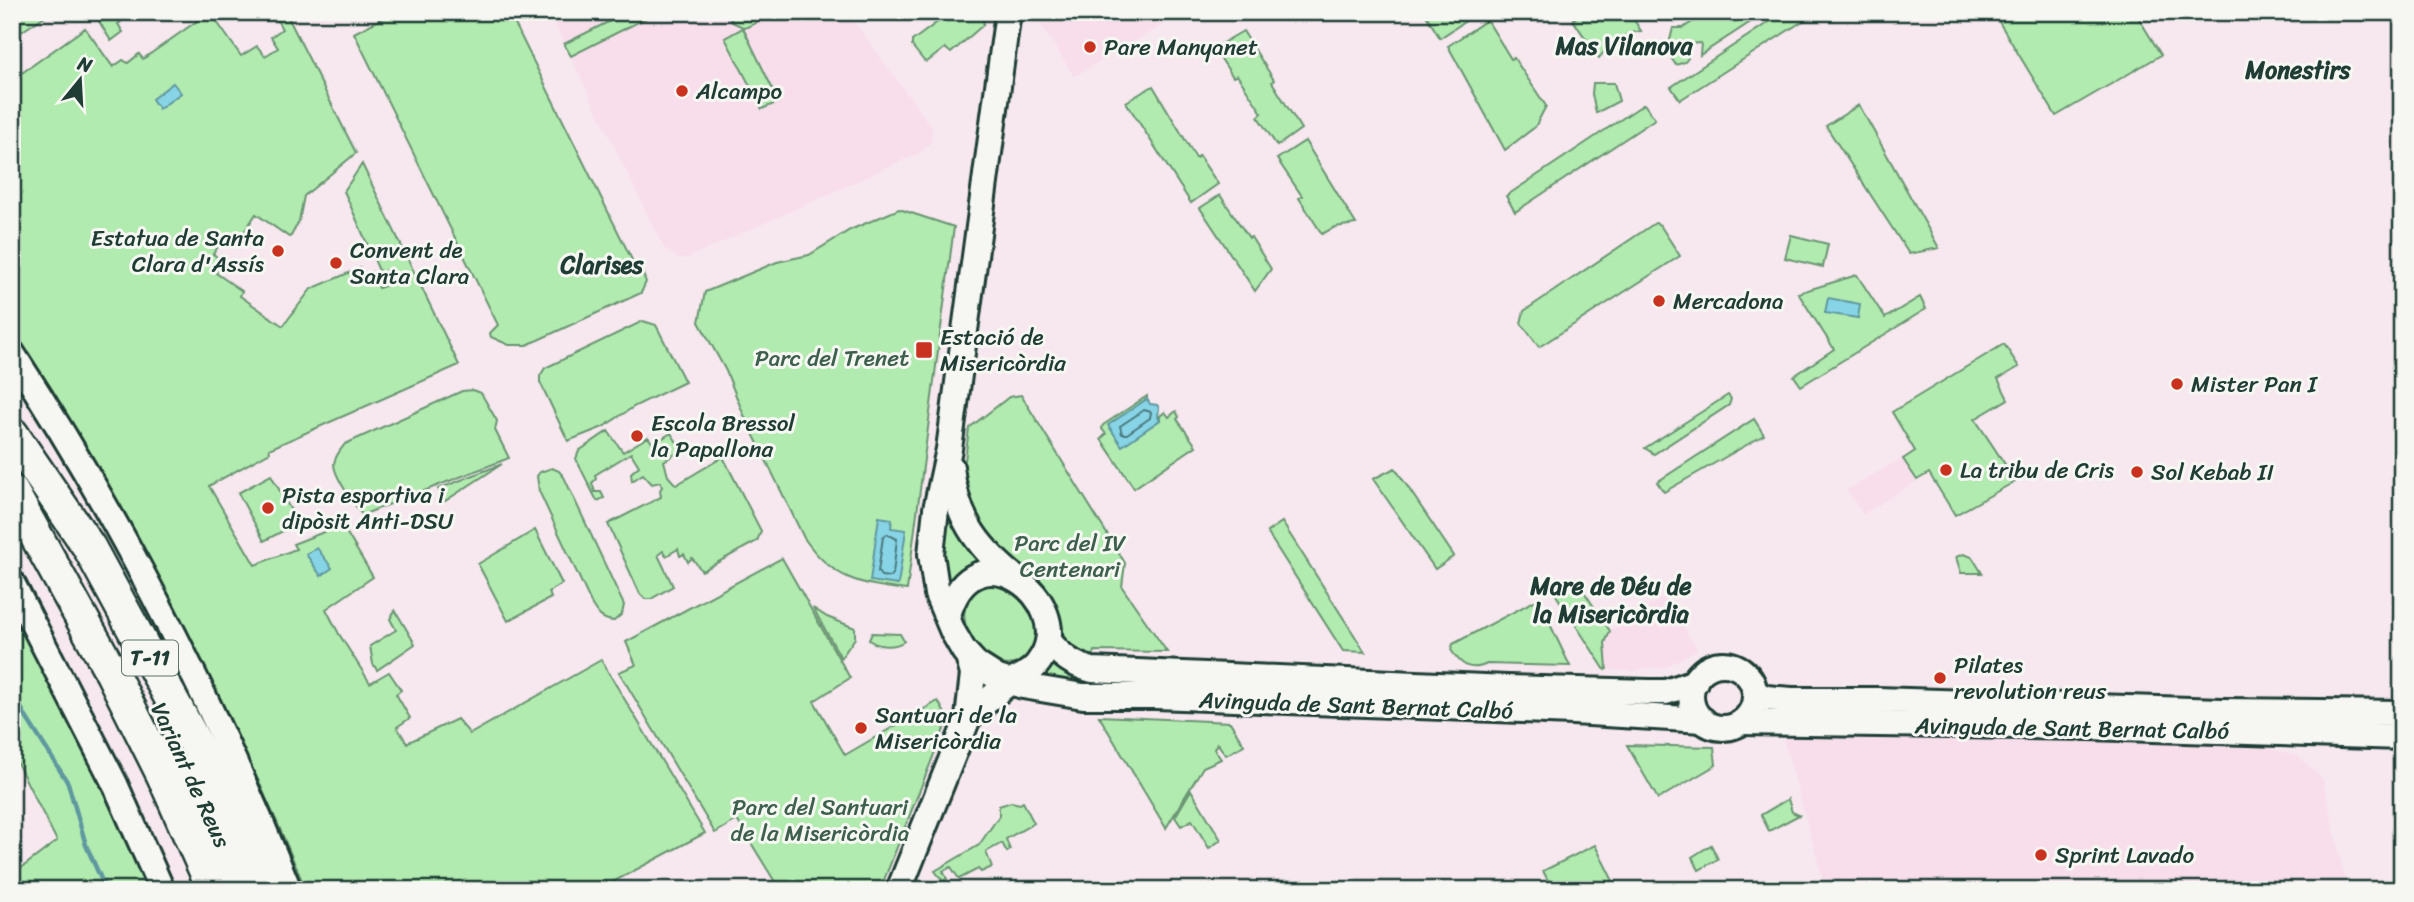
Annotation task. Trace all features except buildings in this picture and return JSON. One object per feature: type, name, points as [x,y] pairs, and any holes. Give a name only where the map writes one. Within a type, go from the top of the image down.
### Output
[{"type":"highway","name":"T-11","points":[[12,434],[89,547],[275,890]]},
{"type":"highway","name":"Variant de Reus","points":[[12,443],[79,554],[134,657],[184,757],[243,890]]},
{"type":"highway","name":"Variant de Reus","points":[[12,492],[112,673],[214,890]]},
{"type":"highway","points":[[57,570],[175,836],[195,890]]},
{"type":"main road","points":[[898,890],[968,718],[973,674],[968,656],[953,632],[937,594],[931,555],[936,509],[949,449],[1008,12]]},
{"type":"main road","points":[[12,353],[54,417],[147,582],[252,797],[289,890]]},
{"type":"main road","points":[[949,449],[955,493],[968,528],[988,555],[1037,599],[1049,627],[1049,641],[1038,664],[1026,676],[1011,682],[968,718]]},
{"type":"main road","points":[[947,615],[957,591],[977,574],[1003,572],[1015,577]]},
{"type":"main road","points":[[12,583],[116,784],[162,890]]},
{"type":"main road","name":"Avinguda de Sant Bernat Calbó","points":[[1049,641],[1073,664],[1092,670],[1649,692],[1666,692],[1695,682]]},
{"type":"main road","points":[[968,656],[987,672],[1011,682]]},
{"type":"main road","points":[[1730,665],[1747,675],[1755,693],[1754,706],[1742,722],[1722,728],[1703,720],[1693,705],[1695,682],[1699,675],[1711,667],[1730,665]]},
{"type":"main road","name":"Avinguda de Sant Bernat Calbó","points":[[1011,682],[1083,696],[1156,696],[1573,712],[1703,720]]},
{"type":"main road","name":"Avinguda de Sant Bernat Calbó","points":[[1755,693],[1766,698],[1793,700],[2402,713]]},
{"type":"main road","name":"Avinguda de Sant Bernat Calbó","points":[[1742,722],[2076,727],[2402,737]]},
{"type":"shaded area","points":[[549,12],[847,12],[932,128],[931,142],[921,152],[687,258],[678,258],[664,248]]},
{"type":"shaded area","name":"Pare Manyanet","points":[[1036,12],[1185,12],[1074,76],[1036,17]]},
{"type":"shaded area","name":"La tribu de Cris","points":[[1951,431],[2016,481],[1955,515],[1929,473],[1863,514],[1847,490]]},
{"type":"shaded area","points":[[1665,596],[1697,649],[1665,667],[1633,671],[1607,669],[1605,643],[1610,631]]},
{"type":"shaded area","points":[[1781,729],[2256,745],[2299,757],[2323,780],[2347,890],[1826,890]]},
{"type":"green space","points":[[12,12],[46,12],[48,14],[12,38]]},
{"type":"green space","points":[[105,12],[115,12],[121,22],[118,24],[123,32],[111,41],[97,18]]},
{"type":"green space","points":[[210,12],[241,56],[257,46],[265,56],[278,48],[271,37],[282,29],[277,20],[286,13],[356,153],[304,196],[299,221],[291,236],[256,214],[238,241],[227,234],[213,254],[224,262],[216,273],[242,291],[240,296],[283,326],[311,289],[360,268],[364,275],[372,272],[379,288],[393,283],[387,270],[380,273],[344,191],[362,164],[459,365],[269,449],[270,452],[209,486],[255,565],[296,549],[293,544],[342,525],[373,577],[326,609],[370,683],[389,672],[401,690],[396,694],[410,718],[397,727],[407,743],[457,719],[470,734],[601,660],[705,833],[598,890],[306,890],[215,688],[135,533],[66,415],[12,330],[12,80],[85,28],[113,67],[123,60],[128,63],[139,54],[143,59]]},
{"type":"green space","points":[[394,12],[509,12],[634,264],[639,264],[646,282],[641,293],[527,345],[509,345],[491,337],[490,333],[498,325],[354,33]]},
{"type":"green space","points":[[628,12],[658,12],[571,56],[564,44]]},
{"type":"green space","points":[[727,12],[759,12],[756,23],[745,28],[732,22]]},
{"type":"green space","points":[[951,12],[985,12],[983,25],[951,53],[945,48],[927,62],[924,61],[912,46],[912,41]]},
{"type":"green space","points":[[1424,12],[1479,12],[1440,38]]},
{"type":"green space","points":[[1575,12],[1629,12],[1641,31],[1618,40],[1599,58],[1573,20],[1577,16]]},
{"type":"green space","points":[[1707,12],[1766,12],[1700,55],[1701,43],[1687,44],[1688,58],[1676,65],[1667,52],[1673,28],[1683,28]]},
{"type":"green space","points":[[1784,12],[1802,12],[1806,19],[1680,100],[1671,87]]},
{"type":"green space","points":[[1993,12],[2135,12],[2161,55],[2056,116]]},
{"type":"green space","points":[[1487,20],[1511,59],[1514,58],[1546,106],[1535,127],[1505,150],[1448,46]]},
{"type":"green space","points":[[743,28],[779,102],[762,109],[725,38]]},
{"type":"green space","points":[[1243,31],[1301,129],[1277,146],[1258,117],[1262,113],[1237,75],[1233,77],[1214,48]]},
{"type":"green space","points":[[1593,83],[1614,83],[1619,101],[1596,113]]},
{"type":"green space","points":[[1153,86],[1196,158],[1199,156],[1218,184],[1191,203],[1126,102]]},
{"type":"green space","points":[[1644,104],[1655,119],[1515,212],[1506,196]]},
{"type":"green space","points":[[1859,105],[1939,248],[1909,254],[1826,126]]},
{"type":"green space","points":[[1305,141],[1356,224],[1335,227],[1322,234],[1299,198],[1302,196],[1277,159]]},
{"type":"green space","points":[[1220,195],[1271,269],[1255,291],[1200,208]]},
{"type":"green space","name":"Parc del Trenet","points":[[899,209],[954,227],[907,590],[848,578],[826,563],[804,538],[743,413],[726,371],[699,322],[705,292],[777,262],[809,255],[850,230]]},
{"type":"green space","points":[[1655,223],[1660,225],[1680,256],[1539,347],[1521,323],[1524,311]]},
{"type":"green space","points":[[1791,235],[1828,244],[1823,267],[1785,258]]},
{"type":"green space","points":[[1857,275],[1885,318],[1920,297],[1926,309],[1801,386],[1794,376],[1834,349],[1798,293]]},
{"type":"green space","points":[[643,321],[656,325],[685,382],[635,406],[603,427],[568,441],[540,382],[545,368]]},
{"type":"green space","points":[[2004,344],[2019,367],[1998,379],[2008,399],[1975,419],[2016,481],[1955,515],[1929,473],[1917,480],[1903,459],[1915,451],[1892,412]]},
{"type":"green space","points":[[473,390],[481,393],[497,421],[495,430],[509,458],[362,515],[335,469],[338,453],[345,444],[462,391]]},
{"type":"green space","name":"Parc del IV Centenari","points":[[1021,395],[1125,563],[1122,587],[1167,652],[1094,651],[1091,661],[1068,646],[1053,609],[1034,577],[1007,559],[971,514],[963,477],[969,428],[1009,397]]},
{"type":"green space","points":[[1728,395],[1731,399],[1729,405],[1654,454],[1645,448]]},
{"type":"green space","points":[[1147,396],[1147,399],[1109,425],[1122,445],[1160,420],[1160,416],[1165,412],[1169,417],[1176,411],[1179,417],[1177,419],[1196,446],[1134,488],[1101,439],[1106,434],[1102,429],[1103,425]]},
{"type":"green space","points":[[1754,419],[1764,435],[1664,492],[1657,482]]},
{"type":"green space","points":[[608,431],[623,452],[648,437],[653,444],[671,433],[682,450],[664,461],[668,476],[676,485],[723,457],[761,531],[757,541],[702,571],[692,558],[688,562],[684,554],[680,556],[678,549],[666,556],[663,551],[658,555],[673,586],[651,599],[645,599],[640,594],[608,524],[661,497],[662,487],[660,482],[652,484],[643,474],[632,481],[631,473],[639,466],[631,453],[595,475],[596,479],[592,483],[595,492],[601,492],[604,498],[597,501],[576,459],[579,451]]},
{"type":"green space","points":[[502,464],[445,501],[438,489]]},
{"type":"green space","points":[[552,468],[564,477],[624,605],[622,614],[614,621],[596,612],[539,491],[537,476],[540,472]]},
{"type":"green space","points":[[1395,468],[1454,556],[1435,569],[1373,479]]},
{"type":"green space","name":"Pista esportiva i dipòsit Anti-DSU","points":[[271,475],[298,523],[264,541],[238,493]]},
{"type":"green space","points":[[949,513],[978,559],[945,579],[945,514]]},
{"type":"green space","points":[[1282,522],[1365,652],[1343,651],[1267,532]]},
{"type":"green space","points":[[535,530],[562,584],[549,592],[551,598],[508,621],[478,564]]},
{"type":"green space","points":[[1963,554],[1972,557],[1982,573],[1961,573],[1956,557]]},
{"type":"green space","name":"Parc del Santuari de la Misericòrdia","points":[[782,558],[850,678],[814,701],[845,755],[938,701],[948,719],[880,890],[780,890],[737,820],[715,833],[619,672],[636,665],[626,642]]},
{"type":"green space","points":[[1575,578],[1610,631],[1605,643],[1605,670],[1554,592]]},
{"type":"green space","points":[[993,584],[1003,587],[1021,600],[1034,620],[1035,642],[1030,652],[1016,663],[1000,663],[985,655],[973,641],[966,624],[965,607],[974,593]]},
{"type":"green space","points":[[1538,599],[1570,666],[1487,664],[1471,667],[1458,660],[1451,650],[1453,644]]},
{"type":"green space","points":[[813,608],[827,617],[855,628],[855,638],[841,658]]},
{"type":"green space","points":[[395,610],[415,644],[377,670],[373,664],[370,646],[396,630],[390,619]]},
{"type":"green space","points":[[12,612],[75,732],[149,890],[12,890],[12,875],[57,841],[12,753]]},
{"type":"green space","points":[[872,633],[900,634],[904,641],[891,646],[877,644],[869,640]]},
{"type":"green space","points":[[1053,664],[1087,678],[1086,685],[1042,680],[1042,676]]},
{"type":"green space","points":[[1099,716],[1230,722],[1244,745],[1226,755],[1217,743],[1214,749],[1221,759],[1203,767],[1166,828]]},
{"type":"green space","points":[[1627,745],[1714,747],[1716,765],[1658,799]]},
{"type":"green space","points":[[1191,790],[1221,840],[1209,848],[1192,820],[1181,826],[1175,817]]},
{"type":"green space","points":[[1788,799],[1792,812],[1799,815],[1769,831],[1761,815]]},
{"type":"green space","points":[[1023,802],[1034,823],[1006,839],[1010,850],[1007,852],[1002,843],[986,852],[992,867],[981,872],[978,869],[959,879],[951,867],[943,871],[947,879],[943,881],[935,871],[979,845],[999,816],[999,806]]},
{"type":"green space","points":[[1595,845],[1613,881],[1596,890],[1553,890],[1543,871]]},
{"type":"green space","points":[[1711,845],[1718,859],[1699,870],[1692,857]]},
{"type":"water","points":[[173,83],[181,93],[159,109],[152,99]]},
{"type":"water","points":[[1828,298],[1860,304],[1858,318],[1825,313]]},
{"type":"water","points":[[1147,399],[1150,404],[1159,408],[1160,420],[1122,446],[1108,425]]},
{"type":"water","points":[[879,517],[892,519],[891,528],[906,530],[898,585],[870,581]]},
{"type":"water","points":[[317,548],[332,568],[321,576],[306,554]]},
{"type":"waterway","points":[[12,691],[68,783],[86,845],[106,890]]},
{"type":"place","name":"Pare Manyanet","points":[[1090,47]]},
{"type":"place","name":"Alcampo","points":[[682,91]]},
{"type":"place","name":"Estatua de Santa Clara d'Assís","points":[[278,251]]},
{"type":"place","name":"Convent de Santa Clara","points":[[336,263]]},
{"type":"place","name":"Mercadona","points":[[1659,301]]},
{"type":"place","name":"Estació de Misericòrdia","points":[[924,350]]},
{"type":"place","name":"Mister Pan I","points":[[2177,384]]},
{"type":"place","name":"Escola Bressol la Papallona","points":[[637,436]]},
{"type":"place","name":"La tribu de Cris","points":[[1946,470]]},
{"type":"place","name":"Sol Kebab II","points":[[2137,472]]},
{"type":"place","name":"Pista esportiva i dipòsit Anti-DSU","points":[[268,508]]},
{"type":"place","name":"Pilates revolution reus","points":[[1940,678]]},
{"type":"place","name":"Santuari de la Misericòrdia","points":[[861,728]]},
{"type":"place","name":"Sprint Lavado","points":[[2041,855]]},
{"type":"district","name":"Mas Vilanova","points":[[1624,46]]},
{"type":"district","name":"Monestirs","points":[[2298,70]]},
{"type":"district","name":"Clarises","points":[[602,265]]},
{"type":"district","name":"Mare de Déu de la Misericòrdia","points":[[1611,600]]}]
